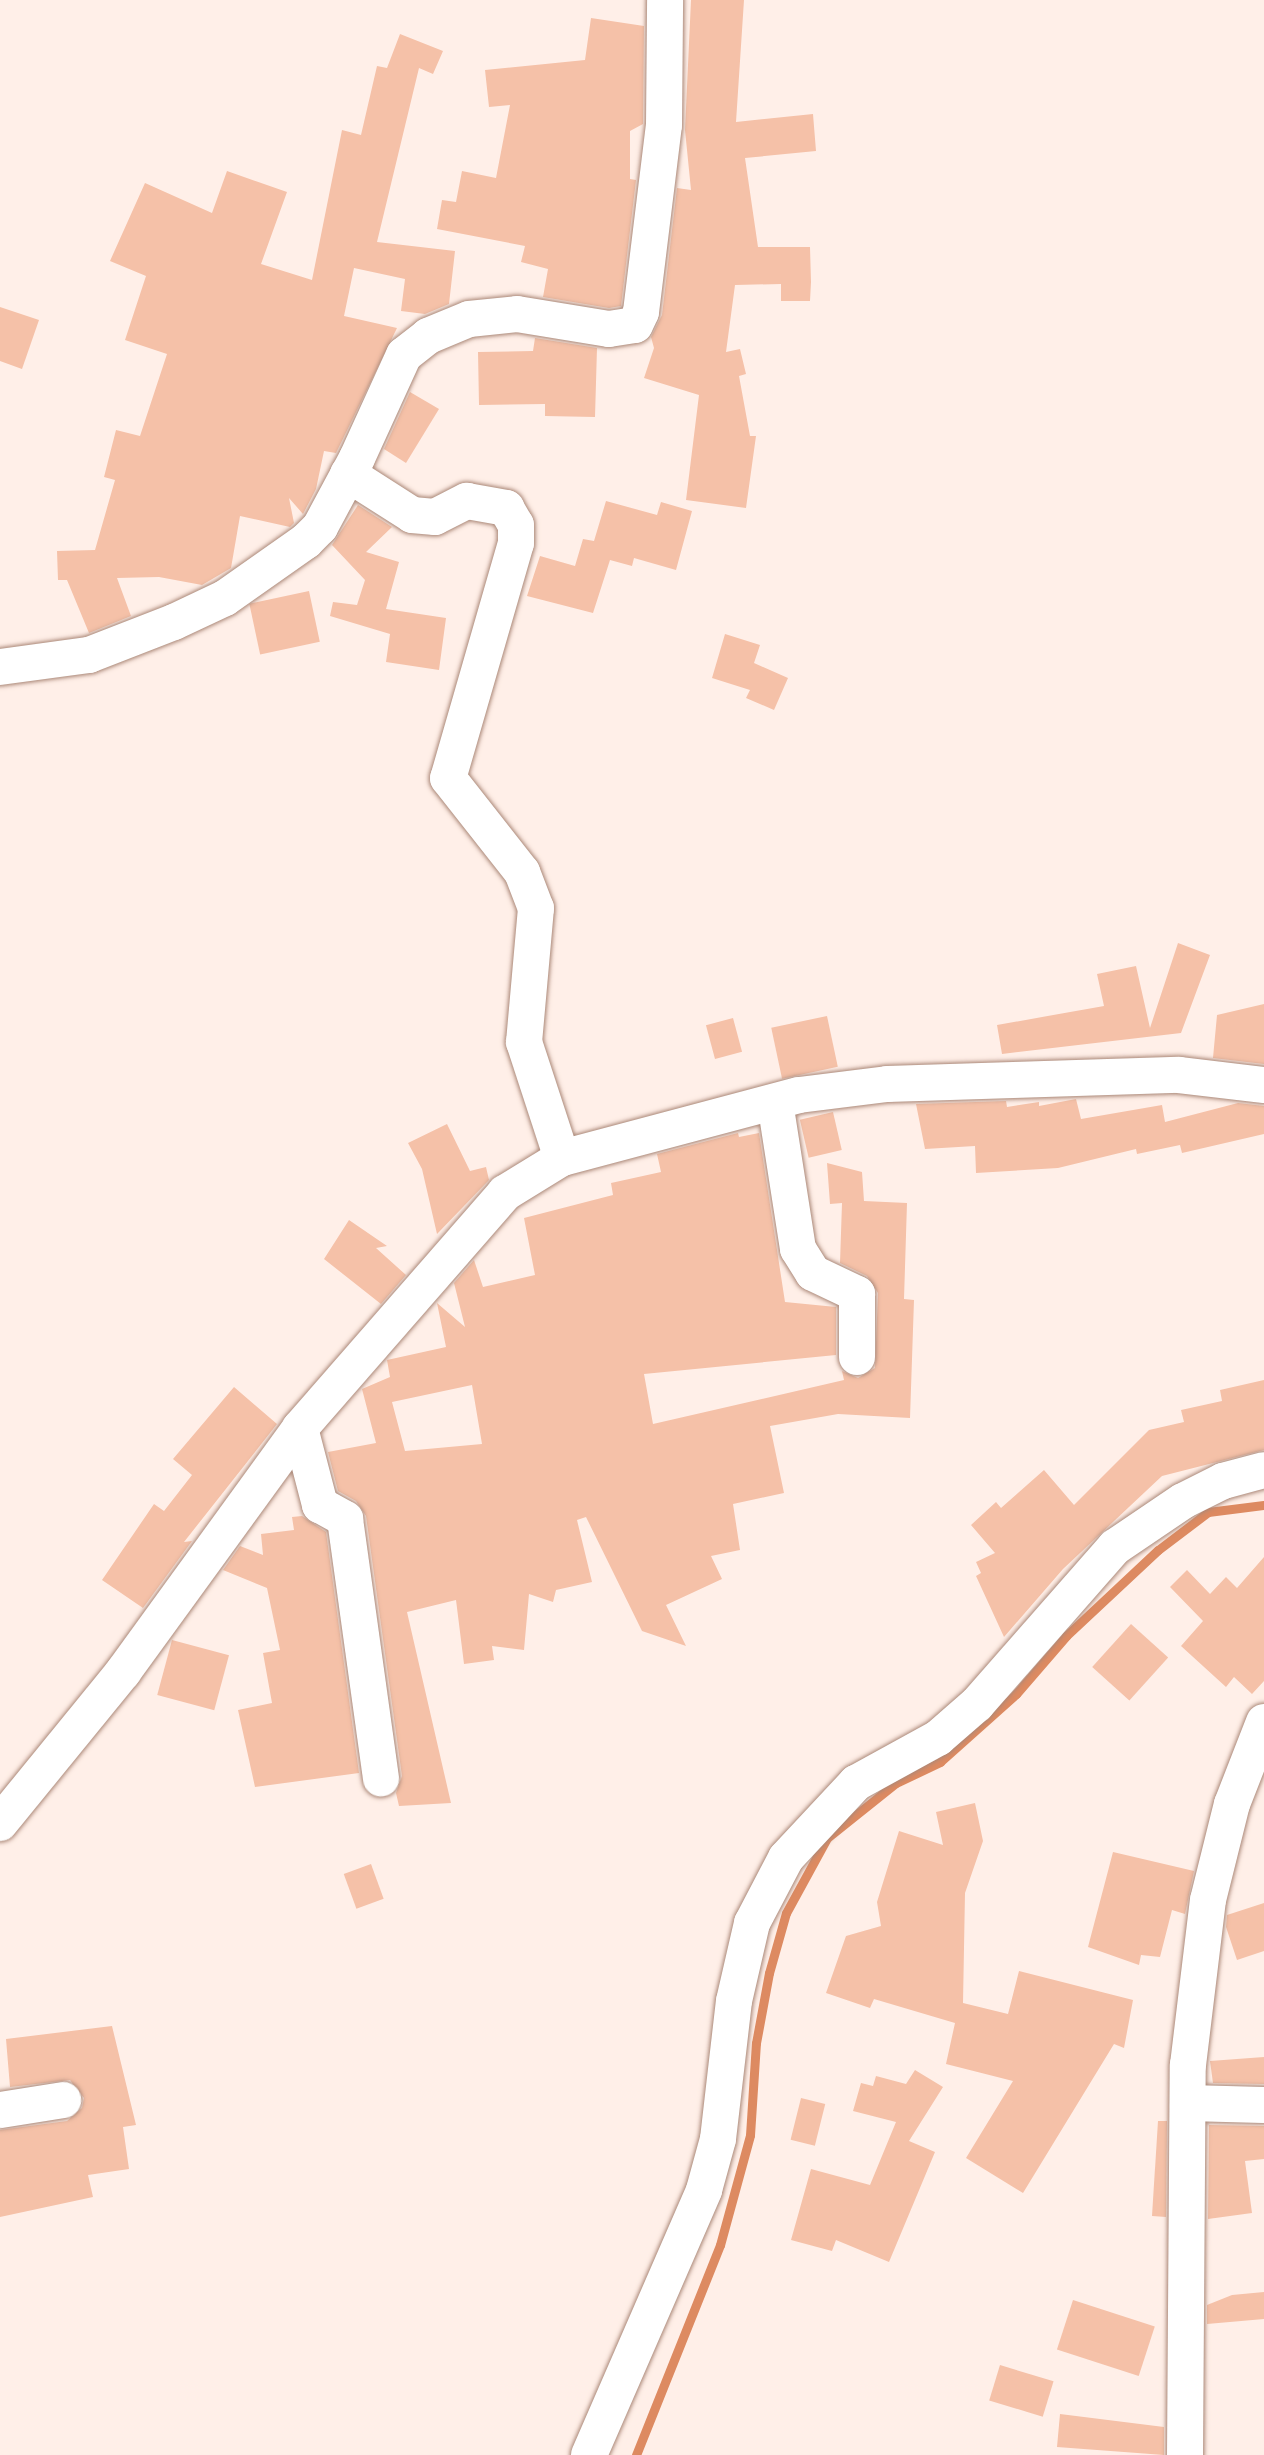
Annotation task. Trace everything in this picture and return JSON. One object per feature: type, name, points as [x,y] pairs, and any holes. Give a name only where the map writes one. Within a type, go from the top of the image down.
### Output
[{"type":"street","points":[[0,667],[89,655],[225,598],[306,541],[320,527],[348,474],[404,355],[428,336],[469,319],[517,314],[609,329],[630,329],[639,320],[664,125],[665,0]]},
{"type":"street","points":[[348,474],[412,515],[435,517],[467,501],[506,508],[516,525],[516,543],[448,778],[522,872],[536,908],[524,1042],[562,1158]]},
{"type":"street","points":[[0,1823],[123,1672],[300,1428],[505,1193],[562,1158],[775,1102],[887,1084],[1179,1075],[1264,1085]]},
{"type":"street","points":[[775,1102],[798,1249],[813,1273],[857,1294],[857,1357]]},
{"type":"street","points":[[300,1428],[320,1505],[345,1519],[381,1779]]},
{"type":"street","points":[[589,2455],[704,2190],[718,2139],[734,2001],[752,1923],[786,1858],[856,1783],[938,1738],[977,1704],[1115,1547],[1152,1517],[1223,1481],[1264,1470]]},
{"type":"street","points":[[1185,2455],[1188,2103],[1208,1900],[1232,1804],[1264,1722]]},
{"type":"street","points":[[0,2110],[63,2100]]},
{"type":"street","points":[[1188,2103],[1264,2105]]},
{"type":"building","points":[[691,0],[744,0],[736,122],[813,114],[816,151],[745,158],[758,247],[810,247],[811,282],[810,301],[781,301],[781,284],[735,285],[726,352],[740,349],[746,374],[739,376],[750,436],[756,436],[746,508],[686,500],[699,395],[644,378],[654,348],[651,337],[662,315],[677,188],[691,190],[685,130]]},
{"type":"building","points":[[591,18],[644,26],[643,124],[630,131],[630,179],[636,180],[621,306],[609,308],[543,297],[548,269],[521,262],[525,246],[437,229],[442,200],[456,202],[462,171],[496,178],[510,105],[489,107],[485,70],[585,60]]},
{"type":"building","points":[[400,34],[443,51],[433,74],[419,68],[377,242],[455,251],[449,304],[425,314],[401,311],[405,279],[354,268],[344,316],[397,328],[336,453],[324,451],[316,489],[303,514],[289,498],[294,523],[290,527],[240,516],[231,568],[202,585],[159,577],[117,578],[131,616],[89,633],[67,580],[58,580],[57,551],[95,550],[115,480],[104,477],[116,430],[140,436],[167,354],[125,340],[146,276],[110,261],[145,183],[212,213],[227,171],[287,192],[261,264],[312,280],[342,130],[361,135],[377,66],[387,68]]},
{"type":"building","points":[[0,307],[39,320],[22,369],[0,361]]},
{"type":"building","points":[[535,338],[597,348],[595,417],[545,416],[545,404],[479,405],[478,352],[533,351]]},
{"type":"building","points":[[410,392],[439,409],[406,463],[384,449]]},
{"type":"building","points":[[606,501],[657,515],[661,502],[692,511],[676,570],[634,558],[632,566],[610,560],[593,613],[527,596],[540,556],[575,566],[583,539],[594,541]]},
{"type":"building","points":[[358,505],[392,527],[366,552],[399,562],[386,609],[446,618],[439,670],[386,662],[390,634],[330,616],[333,602],[357,605],[365,580],[332,545]]},
{"type":"building","points":[[309,591],[320,642],[260,655],[249,604]]},
{"type":"building","points":[[725,634],[760,645],[754,663],[788,678],[774,710],[746,698],[750,690],[712,678]]},
{"type":"building","points":[[1178,943],[1210,955],[1181,1033],[1002,1054],[997,1025],[1104,1006],[1097,974],[1136,966],[1150,1028]]},
{"type":"building","points":[[1264,1004],[1264,1064],[1213,1058],[1217,1015]]},
{"type":"building","points":[[827,1016],[838,1067],[782,1079],[771,1028]]},
{"type":"building","points":[[733,1018],[742,1052],[715,1059],[706,1025]]},
{"type":"building","points":[[1076,1099],[1081,1119],[1162,1105],[1165,1122],[1238,1103],[1264,1106],[1264,1134],[1182,1153],[1180,1145],[1137,1154],[1136,1149],[1058,1168],[976,1173],[975,1146],[925,1149],[916,1104],[1006,1101],[1007,1107],[1039,1102],[1039,1106]]},
{"type":"building","points":[[833,1112],[842,1150],[809,1158],[800,1120]]},
{"type":"building","points":[[447,1124],[470,1171],[486,1167],[489,1180],[437,1234],[422,1169],[408,1143]]},
{"type":"building","points":[[738,1133],[739,1137],[759,1133],[785,1302],[836,1307],[836,1355],[644,1374],[653,1424],[844,1380],[842,1371],[858,1378],[875,1368],[878,1293],[867,1276],[840,1263],[842,1203],[830,1204],[827,1163],[862,1172],[864,1201],[907,1203],[904,1299],[914,1300],[910,1418],[838,1414],[770,1426],[784,1493],[733,1504],[740,1550],[711,1556],[722,1579],[666,1605],[686,1646],[642,1631],[586,1517],[577,1520],[592,1582],[556,1590],[553,1602],[529,1594],[524,1650],[492,1646],[494,1660],[464,1664],[456,1600],[407,1612],[451,1803],[399,1806],[396,1793],[402,1776],[366,1516],[356,1501],[338,1491],[328,1452],[376,1443],[362,1389],[390,1377],[387,1360],[446,1347],[437,1303],[465,1327],[454,1283],[474,1260],[483,1287],[535,1275],[524,1218],[613,1195],[611,1183],[661,1172],[657,1154]],"holes":[[[472,1385],[482,1444],[405,1451],[392,1402]]]},
{"type":"building","points":[[349,1220],[387,1246],[376,1248],[406,1275],[381,1304],[324,1259]]},
{"type":"building","points":[[1264,1380],[1264,1450],[1162,1476],[1063,1569],[1004,1637],[976,1576],[981,1573],[976,1562],[995,1553],[971,1525],[996,1502],[1001,1508],[1044,1470],[1074,1505],[1149,1430],[1184,1422],[1181,1410],[1222,1401],[1220,1390]]},
{"type":"building","points":[[234,1387],[277,1424],[184,1542],[192,1541],[143,1608],[102,1580],[154,1504],[164,1511],[192,1475],[173,1459]]},
{"type":"building","points":[[302,1516],[326,1532],[359,1773],[255,1787],[238,1710],[272,1703],[263,1653],[280,1650],[267,1588],[223,1570],[240,1546],[263,1555],[261,1534],[294,1530],[292,1517]]},
{"type":"building","points":[[1264,1557],[1264,1681],[1252,1694],[1234,1677],[1226,1687],[1181,1646],[1203,1621],[1170,1587],[1187,1570],[1210,1594],[1226,1577],[1237,1588]]},
{"type":"building","points":[[1131,1624],[1168,1657],[1129,1701],[1092,1667]]},
{"type":"building","points":[[172,1640],[229,1655],[214,1710],[157,1695]]},
{"type":"building","points":[[975,1803],[983,1841],[965,1893],[963,2003],[1008,2014],[1019,1971],[1133,2000],[1124,2048],[1114,2044],[1023,2193],[966,2158],[1013,2081],[946,2064],[955,2023],[874,1999],[870,2008],[826,1993],[846,1936],[881,1926],[877,1902],[899,1831],[943,1845],[936,1812]]},
{"type":"building","points":[[1113,1852],[1194,1871],[1185,1914],[1172,1910],[1160,1957],[1141,1955],[1139,1965],[1088,1947]]},
{"type":"building","points":[[371,1864],[384,1899],[356,1909],[344,1874]]},
{"type":"building","points":[[1264,1903],[1264,1951],[1237,1960],[1226,1927],[1227,1915]]},
{"type":"building","points":[[112,2026],[136,2125],[123,2127],[129,2169],[88,2175],[93,2197],[0,2217],[0,2130],[67,2121],[82,2108],[84,2098],[70,2080],[10,2087],[6,2039]]},
{"type":"building","points":[[1264,2057],[1264,2084],[1213,2083],[1210,2061]]},
{"type":"building","points":[[915,2070],[943,2087],[909,2141],[935,2152],[889,2262],[836,2240],[832,2251],[791,2240],[811,2169],[870,2185],[896,2122],[853,2111],[861,2083],[873,2086],[876,2076],[906,2084]]},
{"type":"building","points":[[801,2098],[825,2104],[815,2146],[791,2140]]},
{"type":"building","points":[[1158,2121],[1167,2121],[1166,2217],[1152,2216]]},
{"type":"building","points":[[1209,2125],[1264,2126],[1264,2159],[1245,2161],[1252,2213],[1208,2219]]},
{"type":"building","points":[[1264,2292],[1264,2319],[1207,2324],[1207,2305],[1232,2295]]},
{"type":"building","points":[[1073,2300],[1155,2327],[1139,2376],[1057,2349]]},
{"type":"building","points":[[1000,2365],[1054,2381],[1043,2417],[989,2400]]},
{"type":"building","points":[[1060,2414],[1164,2427],[1164,2455],[1057,2447]]},
{"type":"waterway","points":[[636,2455],[720,2245],[750,2135],[756,2043],[769,1973],[786,1913],[827,1838],[896,1783],[940,1762],[1016,1694],[1066,1636],[1158,1550],[1208,1512],[1264,1505]]}]
